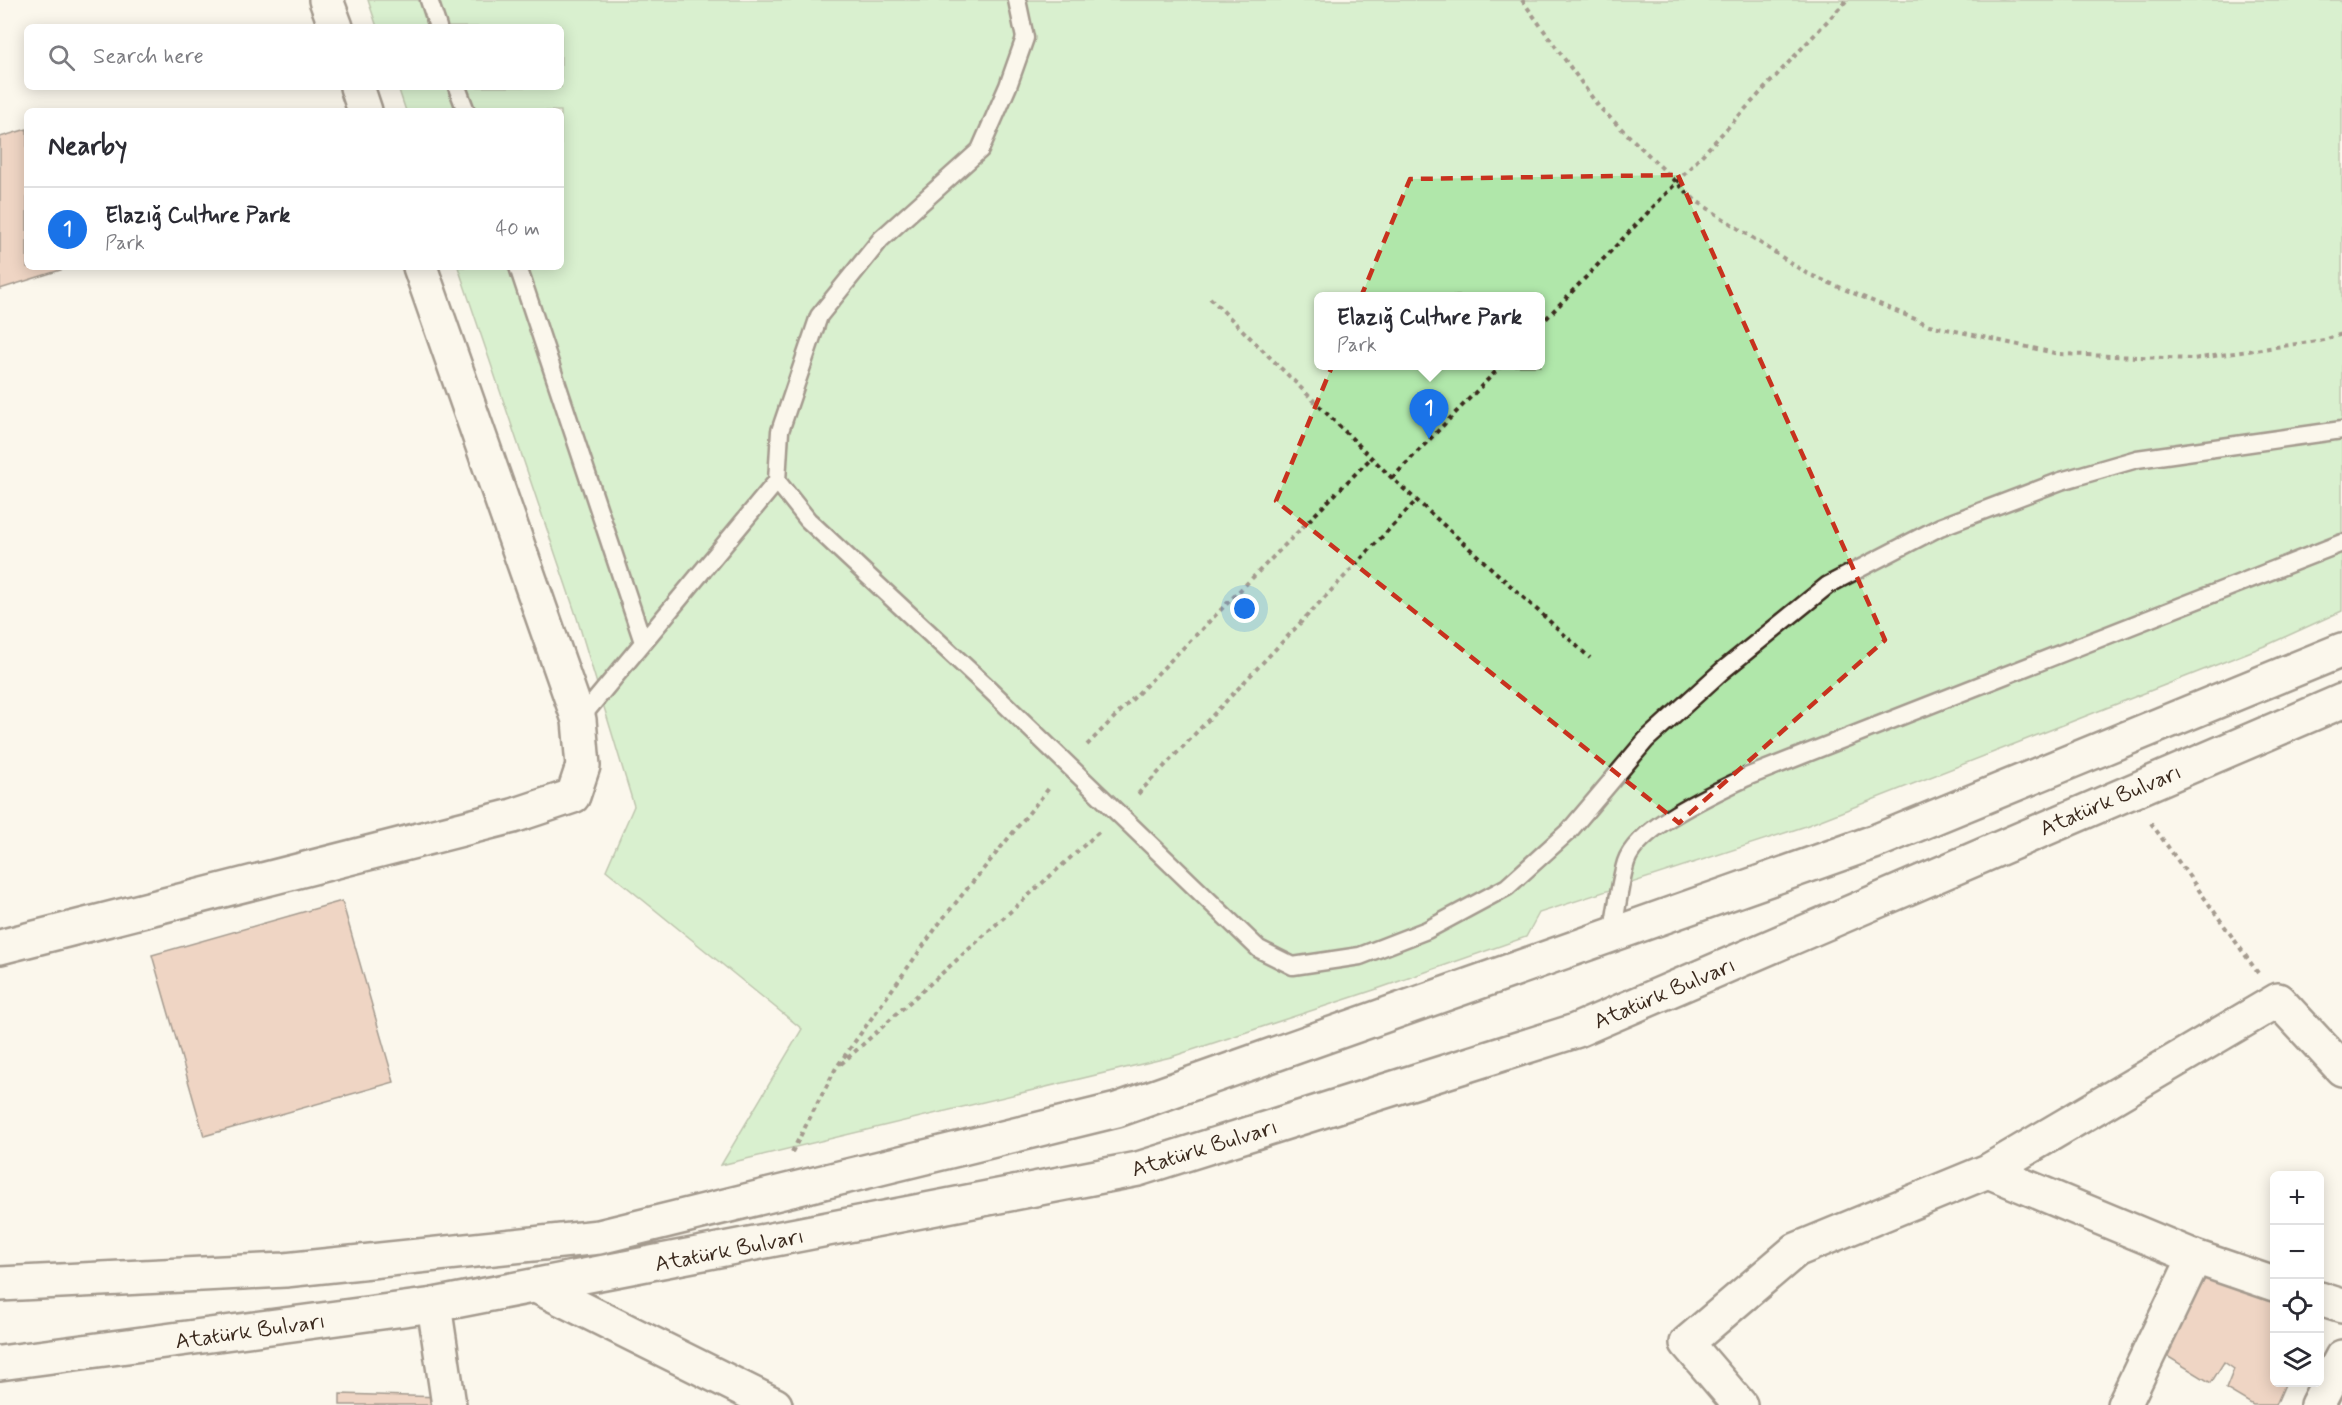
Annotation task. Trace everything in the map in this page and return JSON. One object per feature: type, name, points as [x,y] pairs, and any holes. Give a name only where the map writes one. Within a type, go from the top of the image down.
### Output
[{"type":"main road","points":[[326,0],[335,24]]},
{"type":"main road","points":[[358,90],[364,108]]},
{"type":"main road","points":[[0,947],[513,816],[573,796],[583,766],[579,720],[421,270]]},
{"type":"main road","name":"Atatürk Bulvarı","points":[[0,1284],[285,1270],[587,1238],[1117,1110],[1874,842],[2342,650]]},
{"type":"main road","name":"Atatürk Bulvarı","points":[[0,1363],[434,1305],[1149,1165],[1575,1031],[2128,791],[2342,701]]},
{"type":"main road","points":[[1740,1405],[1687,1343],[1796,1250],[1988,1171],[2278,1000],[2342,1069]]},
{"type":"main road","points":[[1988,1171],[2195,1257],[2270,1283]]},
{"type":"main road","points":[[2124,1405],[2195,1257]]},
{"type":"main road","points":[[536,1286],[775,1405]]},
{"type":"main road","points":[[2324,1301],[2342,1306]]},
{"type":"main road","points":[[434,1305],[449,1405]]},
{"type":"main road","points":[[2318,1405],[2342,1357]]},
{"type":"lane","points":[[429,0],[437,24]]},
{"type":"lane","points":[[579,720],[777,481],[780,430],[819,316],[881,239],[980,150],[1008,86],[1025,39],[1017,0]]},
{"type":"lane","points":[[459,90],[465,108]]},
{"type":"lane","points":[[519,270],[644,642]]},
{"type":"lane","points":[[777,481],[808,520],[985,685],[1259,949],[1293,966],[1360,956],[1427,930],[1507,887],[1570,830],[1646,740],[1722,671],[1828,585],[1940,527],[2061,481],[2137,459],[2342,429]]},
{"type":"lane","points":[[1612,934],[1627,860],[1637,845],[1653,830],[1693,803],[1749,776],[2342,543]]},
{"type":"path","points":[[1522,0],[1599,107],[1695,200],[1806,273],[1929,325],[2059,354],[2193,359],[2324,340],[2342,334]]},
{"type":"path","points":[[1545,320],[1847,0]]},
{"type":"path","points":[[1210,298],[1392,478],[1590,658]]},
{"type":"path","points":[[1392,478],[1497,370]]},
{"type":"path","points":[[2128,791],[2278,1000]]},
{"type":"path","points":[[769,1195],[836,1068]]},
{"type":"highlighted area","points":[[1678,175],[1885,640],[1679,823],[1276,501],[1410,179]]},
{"type":"green space","points":[[368,0],[2342,0],[2342,611],[2267,645],[1803,827],[1539,913],[1526,937],[1377,989],[1171,1057],[721,1165],[802,1029],[606,870],[634,806],[577,618],[459,270],[564,270],[564,108],[405,108],[399,90],[564,90],[564,24],[376,24]]},
{"type":"building","points":[[24,130],[24,270],[60,270],[0,289],[0,137]]},
{"type":"building","points":[[342,901],[394,1082],[204,1136],[152,955]]},
{"type":"building","points":[[2210,1270],[2270,1293],[2270,1387],[2284,1387],[2276,1405],[2253,1405],[2226,1389],[2234,1369],[2224,1362],[2211,1383],[2162,1353]]},
{"type":"building","points":[[340,1394],[443,1397],[442,1405],[340,1405]]},
{"type":"place","name":"Elazığ Culture Park","points":[[1429,439]]}]
